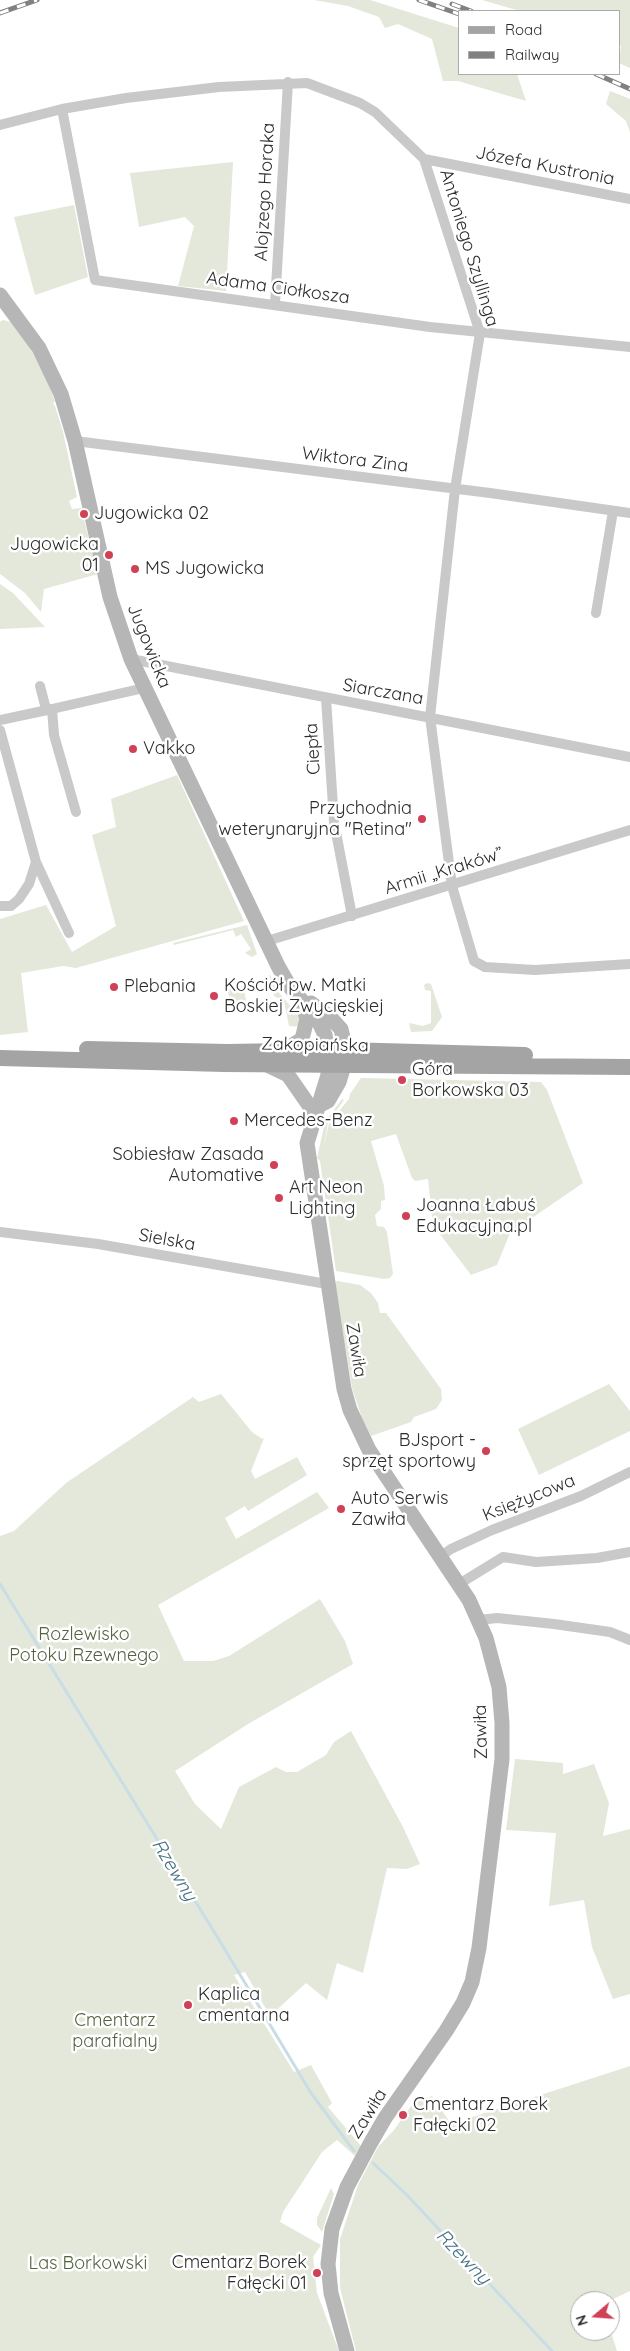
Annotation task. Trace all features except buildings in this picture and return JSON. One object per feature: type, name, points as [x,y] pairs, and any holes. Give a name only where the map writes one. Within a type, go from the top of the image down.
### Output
[{"type":"main road","name":"Zakopiańska","points":[[0,1048],[283,1051],[336,1058],[630,1068]]},
{"type":"main road","name":"Zakopiańska","points":[[0,1058],[265,1064],[336,1058],[630,1057]]},
{"type":"street","name":"Antoniego Szyllinga","points":[[0,125],[62,109],[219,87],[288,82],[307,83],[360,103],[375,112],[424,159],[480,333],[455,489],[430,717],[452,886],[474,961],[485,967],[535,970],[630,964]]},
{"type":"street","name":"Alojzego Horaka","points":[[275,304],[288,82]]},
{"type":"street","name":"Adama Ciołkosza","points":[[62,109],[95,280],[480,333],[630,347]]},
{"type":"street","name":"Józefa Kustronia","points":[[424,159],[630,199]]},
{"type":"street","name":"Jugowicka","points":[[3,305],[30,332],[48,364],[64,402],[110,597],[131,659],[284,977],[320,1023],[336,1058]]},
{"type":"street","name":"Wiktora Zina","points":[[74,441],[455,489],[630,514]]},
{"type":"street","points":[[596,613],[613,511]]},
{"type":"street","name":"Siarczana","points":[[131,659],[630,757]]},
{"type":"street","points":[[40,686],[49,709],[54,735],[76,812]]},
{"type":"street","points":[[0,720],[144,688]]},
{"type":"street","name":"Ciepła","points":[[326,698],[334,822],[352,916]]},
{"type":"street","points":[[0,730],[36,862],[69,933]]},
{"type":"street","name":"Armii „Kraków”","points":[[267,941],[452,886],[630,830]]},
{"type":"street","points":[[0,906],[12,906],[18,899],[29,884],[36,862]]},
{"type":"street","name":"Jugowicka","points":[[283,1051],[298,1043],[305,1031],[306,1019],[301,998]]},
{"type":"street","name":"Zawiła","points":[[336,1058],[328,1075],[307,1143],[340,1371],[350,1410],[369,1450],[459,1584],[486,1638],[499,1687],[503,1743],[476,1965],[467,1993],[458,2012],[385,2118],[355,2172],[338,2208],[330,2244],[329,2278],[334,2310],[347,2351]]},
{"type":"street","points":[[265,1064],[288,1075],[317,1110]]},
{"type":"street","name":"Sielska","points":[[0,1232],[98,1244],[327,1284]]},
{"type":"street","name":"Księżycowa","points":[[441,1556],[451,1549],[492,1530],[581,1496],[630,1472]]},
{"type":"street","points":[[459,1584],[503,1558],[536,1562],[597,1558],[630,1552]]},
{"type":"street","points":[[478,1620],[497,1618],[554,1624],[610,1632],[630,1640]]},
{"type":"green space","points":[[314,0],[370,0],[458,28],[458,75],[517,75],[526,101],[458,81],[443,81],[432,39],[398,24],[385,28],[379,17],[348,6]]},
{"type":"green space","points":[[482,0],[630,0],[630,68],[620,63],[620,10],[517,10]]},
{"type":"green space","points":[[610,91],[630,99],[630,132],[626,121],[606,104]]},
{"type":"green space","points":[[233,162],[226,291],[178,286],[194,226],[185,217],[139,227],[130,173]]},
{"type":"green space","points":[[74,205],[88,277],[35,295],[14,217]]},
{"type":"green space","points":[[3,320],[11,322],[27,342],[47,380],[55,401],[53,404],[63,432],[77,497],[69,501],[72,509],[81,508],[98,574],[44,589],[41,612],[25,593],[0,574],[0,322]]},
{"type":"green space","points":[[0,584],[13,593],[45,627],[0,629]]},
{"type":"green space","points":[[177,775],[244,921],[76,968],[63,966],[21,973],[28,1032],[0,1035],[0,919],[46,905],[72,952],[116,926],[92,835],[116,827],[111,799]]},
{"type":"green space","points":[[247,925],[257,954],[252,957],[245,953],[251,949],[241,934],[236,937],[233,930],[174,945],[173,943]]},
{"type":"green space","points":[[269,973],[279,993],[299,1016],[303,1027],[289,1026],[284,1001],[274,996]]},
{"type":"green space","points":[[233,979],[236,988],[243,986],[246,1000],[243,1005],[233,1007],[224,982]]},
{"type":"green space","points":[[427,983],[431,984],[442,1017],[432,1031],[411,1032],[409,1023],[423,1026],[431,1023],[431,991],[425,990],[424,985]]},
{"type":"green space","points":[[361,1078],[541,1082],[547,1090],[583,1183],[510,1233],[497,1265],[471,1275],[433,1225],[428,1179],[415,1181],[412,1178],[396,1134],[371,1141],[384,1186],[385,1200],[381,1201],[381,1209],[375,1215],[377,1226],[384,1227],[387,1232],[393,1274],[390,1278],[384,1279],[336,1271],[320,1161],[317,1158],[325,1122],[342,1099],[344,1100],[328,1122],[324,1147],[329,1123],[349,1099],[350,1094]]},
{"type":"green space","points":[[335,1282],[360,1285],[371,1293],[378,1303],[380,1313],[386,1313],[441,1389],[442,1400],[436,1409],[414,1417],[411,1422],[371,1436],[362,1418],[352,1388]]},
{"type":"green space","points":[[609,1384],[630,1411],[630,1431],[539,1475],[518,1429]]},
{"type":"green space","points":[[221,1394],[252,1432],[262,1439],[264,1438],[251,1471],[255,1479],[297,1457],[307,1475],[248,1511],[245,1506],[225,1518],[236,1539],[317,1492],[329,1508],[158,1605],[184,1661],[213,1661],[229,1656],[320,1599],[345,1641],[353,1664],[248,1724],[175,1771],[195,1804],[221,1829],[239,1787],[276,1767],[286,1772],[297,1772],[326,1755],[334,1742],[351,1731],[403,1827],[420,1864],[407,1869],[387,1868],[363,1973],[337,1963],[327,2000],[306,1983],[270,2016],[245,1972],[234,1975],[294,2072],[311,2065],[332,2103],[328,2107],[361,2146],[355,2156],[337,2140],[322,2152],[283,2212],[280,2222],[321,2245],[313,2257],[317,2293],[339,2351],[0,2351],[0,1536],[14,1531],[66,1483],[193,1397],[199,1402]]},
{"type":"green space","points":[[515,1759],[563,1763],[563,1774],[594,1764],[609,1803],[603,1836],[630,1829],[630,1994],[613,1999],[592,1947],[584,1900],[549,1906],[556,1833],[506,1830]]},
{"type":"green space","points":[[630,2066],[630,2291],[620,2296],[620,2291],[570,2291],[570,2341],[614,2341],[617,2351],[356,2351],[340,2288],[340,2239],[358,2185],[378,2147],[394,2130],[414,2102],[432,2096],[451,2124]]},
{"type":"green space","points":[[331,2188],[334,2194],[322,2232],[317,2225],[317,2218]]},
{"type":"waterway","name":"Rzewny","points":[[0,1584],[311,2093],[354,2151]]},
{"type":"waterway","name":"Rzewny","points":[[373,2163],[407,2195],[552,2351]]},
{"type":"railway","points":[[0,13],[37,0]]},
{"type":"railway","points":[[419,0],[458,14]]},
{"type":"railway","points":[[452,4],[468,10]]},
{"type":"railway","points":[[598,75],[630,89]]},
{"type":"place","name":"Jugowicka 02","points":[[84,514]]},
{"type":"place","name":"Jugowicka 01","points":[[109,555]]},
{"type":"place","name":"MS Jugowicka","points":[[135,569]]},
{"type":"place","name":"Vakko","points":[[133,749]]},
{"type":"place","name":"Przychodnia weterynaryjna \"Retina\"","points":[[422,819]]},
{"type":"place","name":"Plebania","points":[[114,987]]},
{"type":"place","name":"Kościół pw. Matki Boskiej Zwycięskiej","points":[[214,996]]},
{"type":"place","name":"Góra Borkowska 03","points":[[402,1080]]},
{"type":"place","name":"Mercedes-Benz","points":[[234,1121]]},
{"type":"place","name":"Sobiesław Zasada Automative","points":[[274,1165]]},
{"type":"place","name":"Art Neon Lighting","points":[[279,1198]]},
{"type":"place","name":"Joanna Łabuś Edukacyjna.pl","points":[[406,1216]]},
{"type":"place","name":"BJsport - sprzęt sportowy","points":[[486,1451]]},
{"type":"place","name":"Auto Serwis Zawiła","points":[[341,1509]]},
{"type":"place","name":"Kaplica cmentarna","points":[[188,2005]]},
{"type":"place","name":"Cmentarz Borek Fałęcki 02","points":[[403,2115]]},
{"type":"place","name":"Cmentarz Borek Fałęcki 01","points":[[317,2273]]},
{"type":"park label","name":"Rozlewisko Potoku Rzewnego","points":[[84,1645]]},
{"type":"park label","name":"Cmentarz parafialny","points":[[115,2031]]},
{"type":"park label","name":"Las Borkowski","points":[[88,2264]]}]
